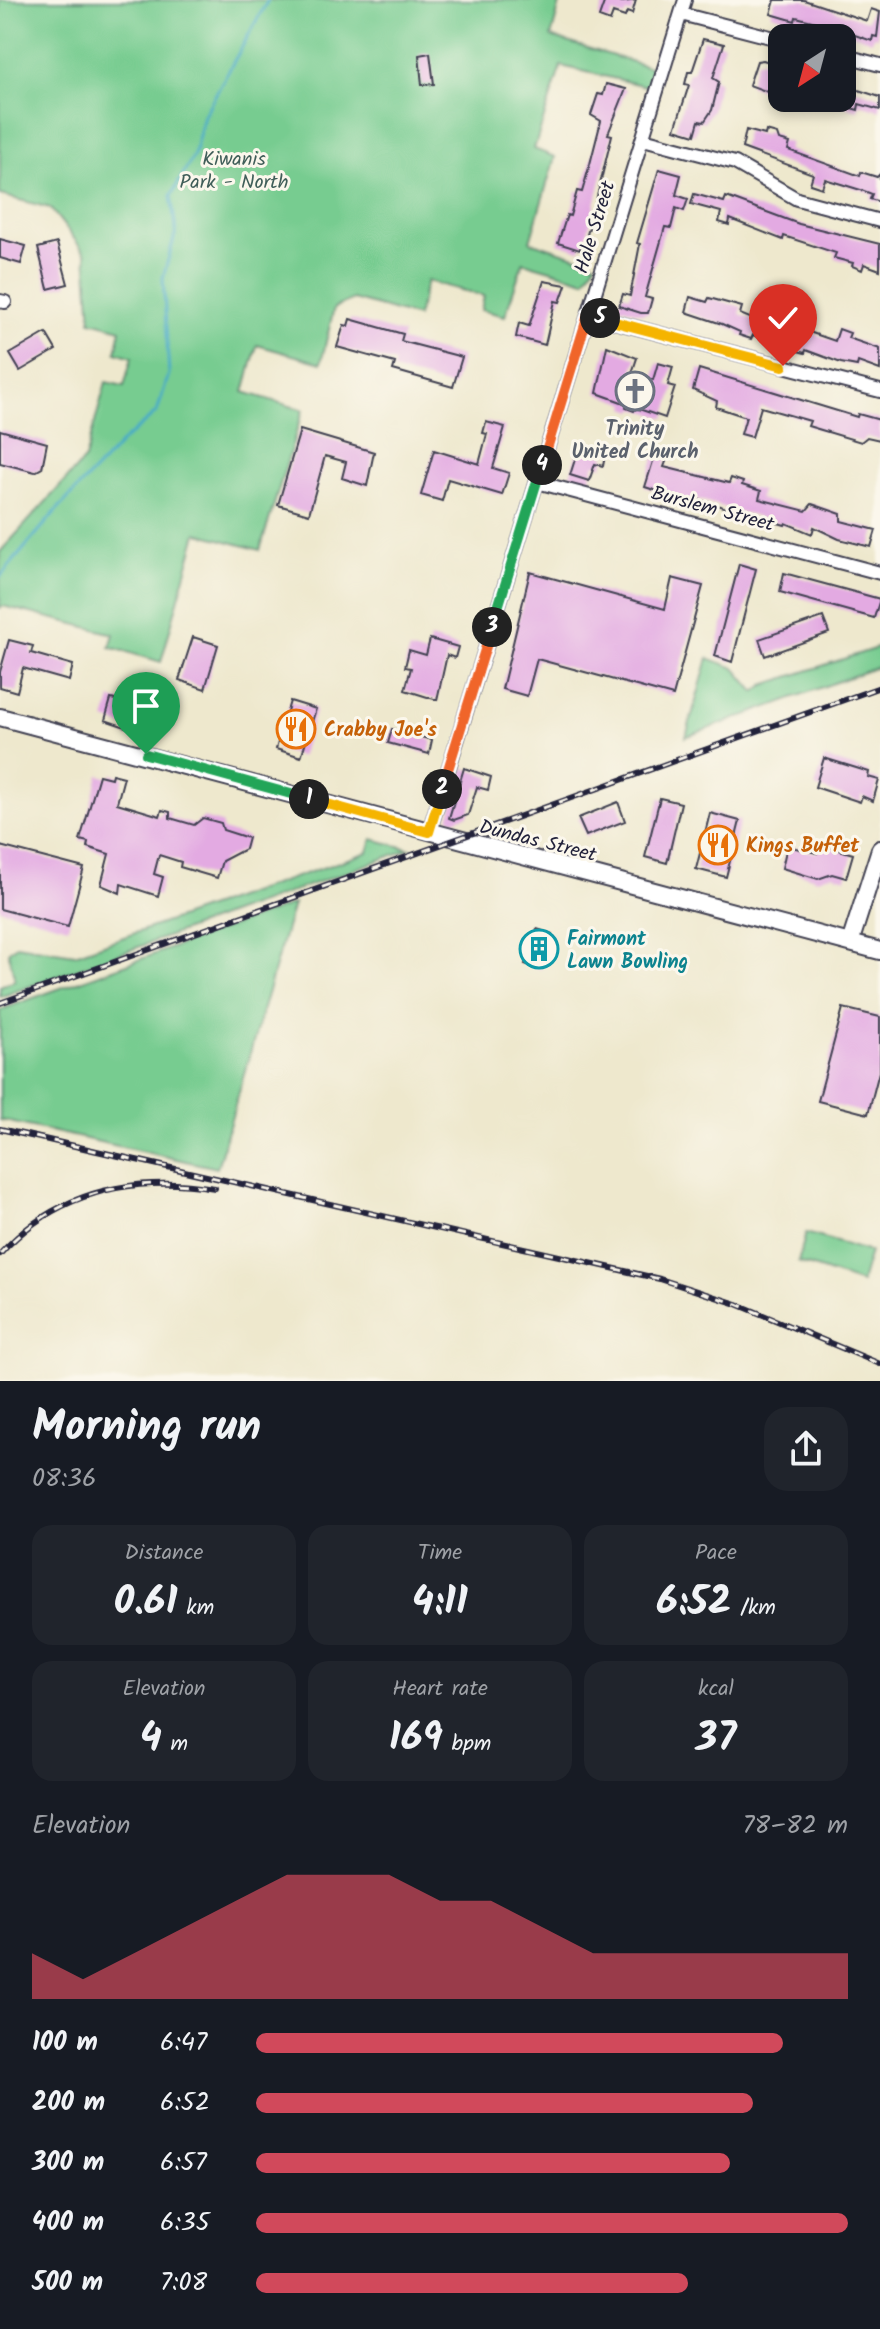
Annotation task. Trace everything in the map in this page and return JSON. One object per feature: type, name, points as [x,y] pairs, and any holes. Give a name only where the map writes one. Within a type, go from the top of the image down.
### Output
[{"type":"main road","name":"Dundas Street","points":[[0,717],[258,783],[429,832],[880,951]]},
{"type":"main road","points":[[850,943],[880,849]]},
{"type":"street","name":"Hale Street","points":[[429,832],[685,0]]},
{"type":"street","points":[[681,14],[768,36]]},
{"type":"street","points":[[856,59],[880,65]]},
{"type":"street","points":[[643,139],[735,163],[797,199],[880,221]]},
{"type":"street","points":[[588,315],[880,391]]},
{"type":"street","name":"Burslem Street","points":[[537,482],[880,573]]},
{"type":"green space","name":"Kiwanis Park - North","points":[[0,0],[561,0],[551,37],[656,69],[650,87],[561,66],[534,149],[555,157],[530,241],[596,263],[585,280],[523,262],[505,316],[481,310],[484,296],[427,281],[417,317],[353,299],[334,308],[321,363],[257,345],[244,392],[303,410],[260,550],[197,533],[161,662],[110,647],[114,634],[3,606],[0,608],[0,552],[85,459],[106,382],[124,386],[132,357],[116,352],[121,329],[91,321],[86,254],[50,208],[0,195]]},
{"type":"green space","points":[[880,647],[880,666],[686,737],[708,658],[735,668],[755,692],[764,685]]},
{"type":"green space","points":[[372,839],[410,849],[0,997],[0,986],[15,980],[8,952],[16,945],[75,954],[368,852]]},
{"type":"green space","points":[[293,904],[217,1168],[0,1120],[0,1010]]},
{"type":"green space","points":[[806,1233],[870,1252],[861,1283],[798,1262]]},
{"type":"building","points":[[605,0],[636,0],[632,14],[627,12],[625,17],[613,13],[610,21],[599,17]]},
{"type":"building","points":[[775,0],[804,0],[867,21],[871,9],[880,12],[877,37],[873,36],[872,41],[856,35],[856,24],[823,24],[796,17],[795,21],[771,14]]},
{"type":"building","points":[[703,39],[724,44],[713,78],[719,82],[712,110],[704,122],[699,121],[695,135],[675,129],[689,85],[685,84],[688,72],[692,72]]},
{"type":"building","points":[[430,53],[434,84],[422,85],[419,55]]},
{"type":"building","points":[[757,61],[768,62],[768,92],[749,85]]},
{"type":"building","points":[[606,84],[626,89],[608,134],[612,135],[592,217],[580,250],[558,243],[577,191],[582,192],[601,121],[591,115],[598,94],[603,95]]},
{"type":"building","points":[[856,89],[880,97],[880,110],[859,104],[858,110]]},
{"type":"building","points":[[746,130],[765,135],[766,131],[777,134],[779,140],[790,143],[788,150],[860,176],[861,172],[877,177],[880,174],[880,202],[870,199],[872,194],[825,179],[822,188],[810,184],[813,174],[742,148]]},
{"type":"building","points":[[659,169],[681,175],[676,195],[688,199],[684,211],[676,208],[671,228],[665,227],[645,297],[652,299],[648,313],[641,313],[619,306],[623,294],[630,296],[640,244],[637,243]]},
{"type":"building","points":[[694,194],[724,202],[726,197],[799,224],[880,244],[880,270],[864,264],[862,270],[852,266],[853,263],[834,258],[836,253],[784,236],[783,240],[730,219],[729,225],[719,222],[721,212],[691,204]]},
{"type":"building","points":[[0,239],[26,246],[21,264],[0,258]]},
{"type":"building","points":[[57,243],[68,284],[48,289],[38,248]]},
{"type":"building","points":[[544,281],[566,285],[560,302],[555,301],[545,345],[516,337],[519,323],[529,326]]},
{"type":"building","points":[[690,297],[707,302],[709,298],[742,307],[740,314],[774,328],[777,318],[797,324],[802,312],[812,316],[807,329],[812,333],[835,341],[839,329],[850,333],[848,338],[880,349],[880,370],[858,362],[857,366],[841,363],[753,335],[751,339],[739,335],[740,332],[722,324],[686,312]]},
{"type":"building","points":[[350,319],[403,334],[401,341],[462,357],[453,387],[393,370],[395,363],[337,347],[344,325],[348,326]]},
{"type":"building","points":[[46,333],[56,350],[20,371],[10,354]]},
{"type":"building","name":"Trinity United Church","points":[[607,346],[637,358],[632,373],[653,380],[658,363],[673,367],[668,385],[675,387],[665,418],[636,408],[634,411],[626,408],[627,404],[597,393]]},
{"type":"building","points":[[699,369],[857,417],[858,414],[880,420],[880,440],[867,437],[861,442],[808,426],[810,421],[761,407],[752,437],[741,434],[746,417],[716,407],[717,401],[693,390]]},
{"type":"building","points":[[486,422],[505,427],[493,468],[509,473],[502,495],[448,479],[442,501],[421,495],[434,450],[479,464],[487,434],[483,433]]},
{"type":"building","points":[[0,430],[47,443],[42,468],[35,472],[0,463]]},
{"type":"building","points":[[300,430],[374,452],[367,486],[342,478],[346,462],[325,456],[309,514],[278,505]]},
{"type":"building","points":[[579,447],[605,456],[603,466],[595,464],[589,481],[570,475]]},
{"type":"building","points":[[655,455],[667,459],[664,467],[729,483],[731,478],[743,482],[742,485],[761,491],[759,499],[806,511],[812,504],[841,514],[841,521],[876,530],[871,547],[839,539],[814,527],[812,534],[786,523],[696,499],[695,503],[645,487]]},
{"type":"building","points":[[739,564],[756,569],[732,662],[715,656]]},
{"type":"building","points":[[530,572],[665,609],[672,578],[703,586],[673,696],[537,659],[527,696],[502,689]]},
{"type":"building","points":[[784,573],[880,599],[874,618],[780,592]]},
{"type":"building","points":[[823,617],[829,633],[765,656],[759,639]]},
{"type":"building","points":[[193,637],[218,645],[205,689],[179,680]]},
{"type":"building","points":[[430,639],[458,647],[455,658],[447,655],[437,700],[405,690],[411,668],[405,667],[409,650],[426,655]]},
{"type":"building","points":[[9,640],[33,646],[31,653],[73,665],[69,681],[23,668],[17,692],[0,687],[0,672]]},
{"type":"building","points":[[111,699],[124,702],[122,708],[148,715],[143,733],[105,720]]},
{"type":"building","name":"Crabby Joe's","points":[[290,701],[316,709],[301,757],[276,749]]},
{"type":"building","points":[[392,729],[432,740],[429,754],[388,743]]},
{"type":"building","points":[[824,758],[869,772],[868,777],[879,780],[873,801],[862,796],[860,802],[815,787]]},
{"type":"building","points":[[464,768],[491,777],[488,790],[477,787],[468,815],[454,820],[449,818]]},
{"type":"building","points":[[112,774],[124,777],[117,803],[160,816],[162,810],[170,812],[170,818],[194,825],[203,818],[221,823],[223,830],[248,838],[245,849],[222,861],[217,878],[180,867],[181,862],[159,855],[154,874],[163,877],[158,896],[121,884],[120,893],[101,885],[109,854],[87,847],[88,842],[80,840],[99,775],[111,778]]},
{"type":"building","points":[[660,798],[681,803],[667,863],[645,857]]},
{"type":"building","points":[[618,802],[625,821],[586,836],[578,818]]},
{"type":"building","name":"Kings Buffet","points":[[710,813],[740,821],[726,877],[696,869]]},
{"type":"building","points":[[819,844],[853,854],[846,878],[832,874],[818,879],[782,868],[787,846],[817,853]]},
{"type":"building","points":[[0,846],[84,868],[68,927],[0,909]]},
{"type":"building","name":"Fairmont Lawn Bowling","points":[[537,929],[552,934],[541,969],[525,964]]},
{"type":"building","points":[[843,1008],[880,1017],[880,1068],[868,1114],[818,1101]]},
{"type":"waterway","points":[[0,577],[56,511],[125,439],[157,412],[169,374],[163,278],[176,231],[171,196],[194,155],[204,115],[268,0]]},
{"type":"railway","points":[[0,1003],[880,687]]},
{"type":"railway","points":[[0,1129],[660,1279],[737,1304],[880,1364]]},
{"type":"railway","points":[[0,1254],[46,1215],[98,1192],[155,1184],[215,1188]]},
{"type":"place","name":"Trinity United Church","points":[[635,391]]},
{"type":"place","name":"Crabby Joe's","points":[[296,729]]},
{"type":"place","name":"Kings Buffet","points":[[718,845]]},
{"type":"place","name":"Fairmont Lawn Bowling","points":[[539,949]]},
{"type":"route","points":[[146,754],[429,832],[588,315],[783,366]]}]
